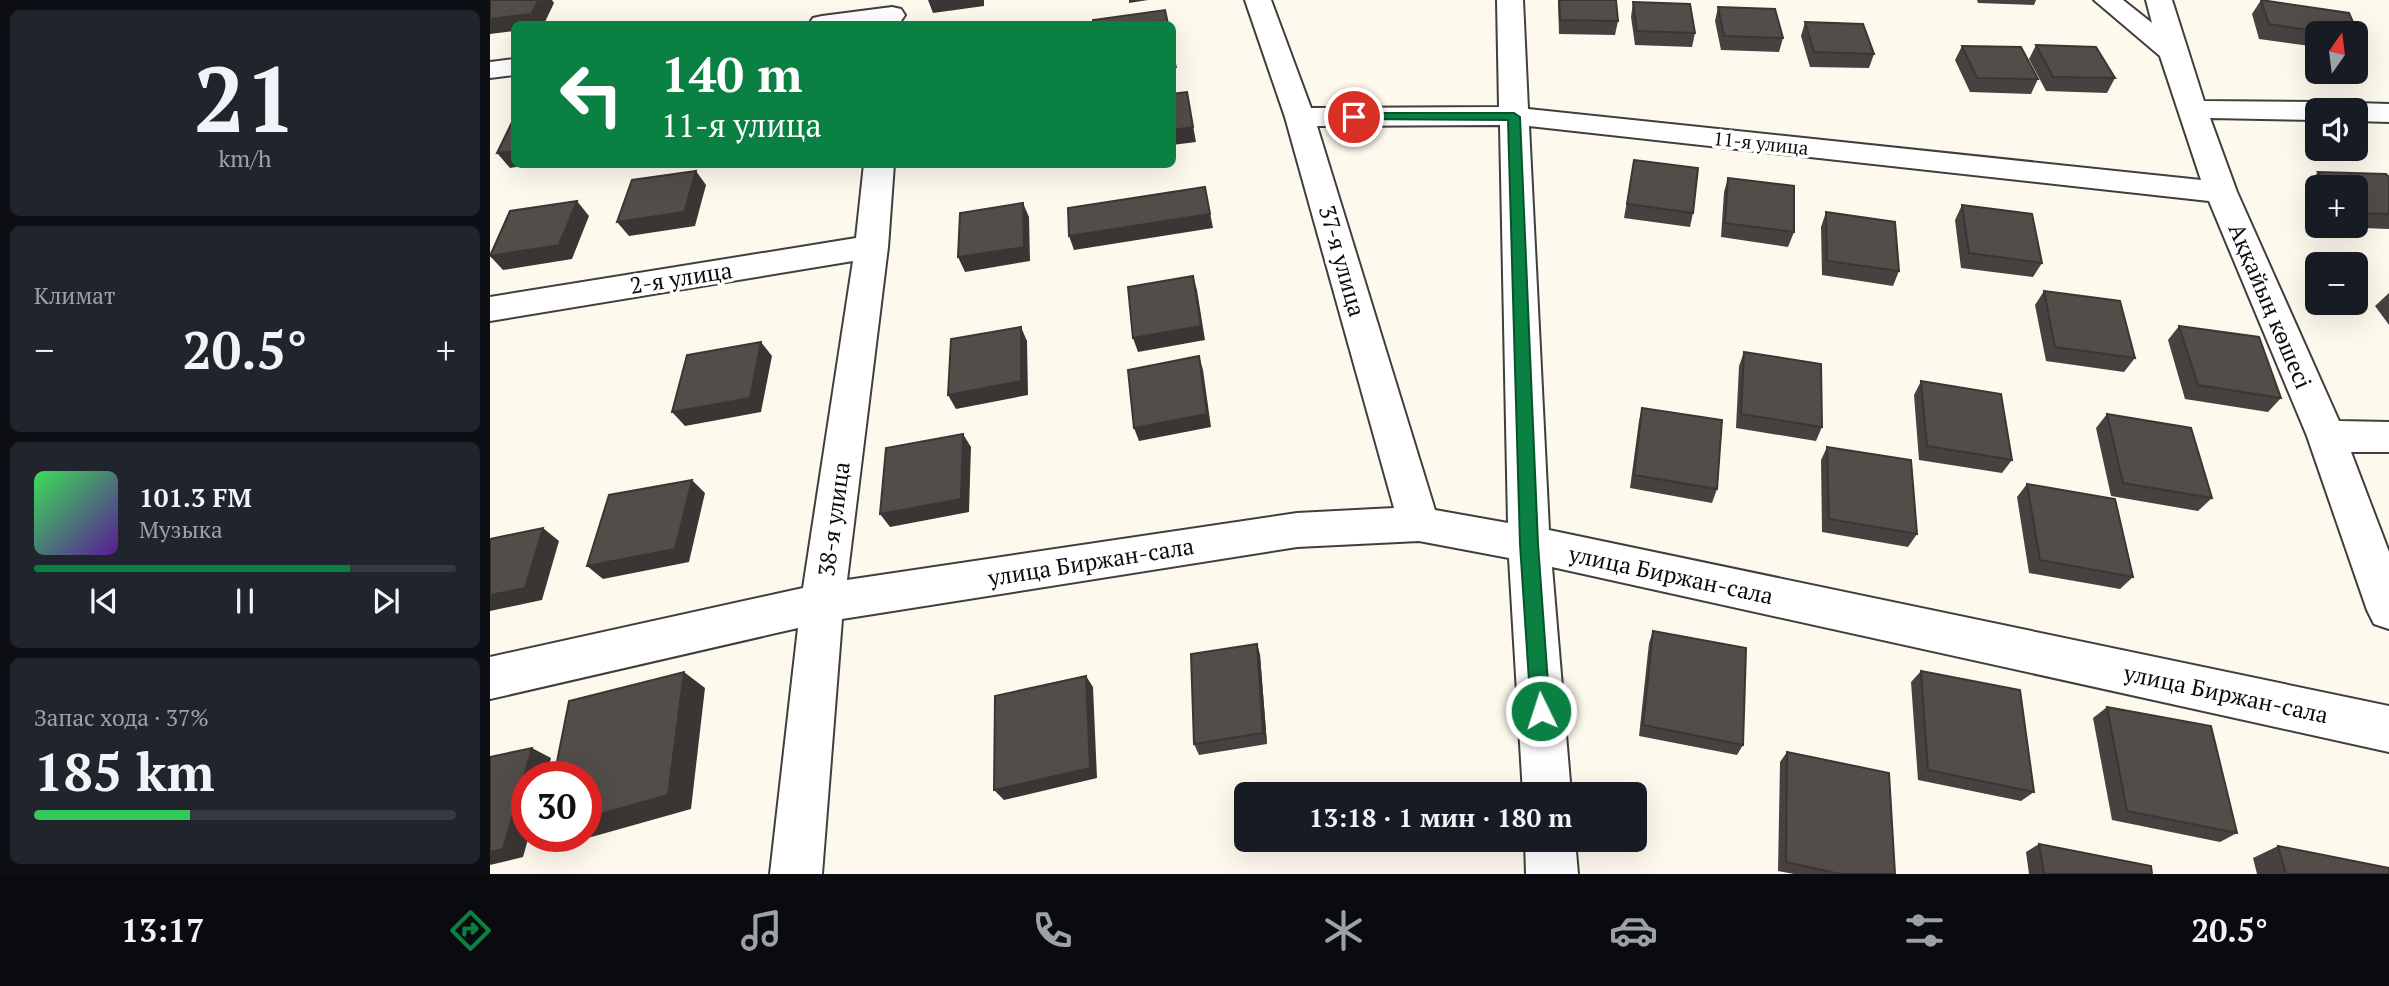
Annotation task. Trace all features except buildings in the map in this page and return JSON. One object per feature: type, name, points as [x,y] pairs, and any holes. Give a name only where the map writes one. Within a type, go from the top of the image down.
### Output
[{"type":"street","name":"37-я улица","points":[[1258,0],[1300,117],[1419,524]]},
{"type":"street","points":[[1510,0],[1529,544],[1545,782]]},
{"type":"street","points":[[2107,0],[2173,53]]},
{"type":"street","name":"Аққайың көшесі","points":[[2159,0],[2173,53],[2221,192],[2326,436],[2389,610]]},
{"type":"street","points":[[841,21],[892,13]]},
{"type":"street","points":[[490,70],[511,66]]},
{"type":"street","points":[[2192,109],[2305,111]]},
{"type":"street","points":[[2368,112],[2389,113]]},
{"type":"street","name":"11-я улица","points":[[1300,117],[1514,117],[2221,192]]},
{"type":"street","name":"38-я улица","points":[[796,874],[822,603],[872,247],[879,168]]},
{"type":"street","name":"2-я улица","points":[[490,309],[872,247]]},
{"type":"street","points":[[2326,436],[2389,437]]},
{"type":"street","name":"улица Биржан-сала","points":[[490,678],[822,603],[1297,530],[1419,524],[1529,544],[2389,729]]},
{"type":"street","points":[[1551,852],[1552,874]]},
{"type":"route","points":[[1354,117],[1514,117],[1529,544],[1541,711]]}]
